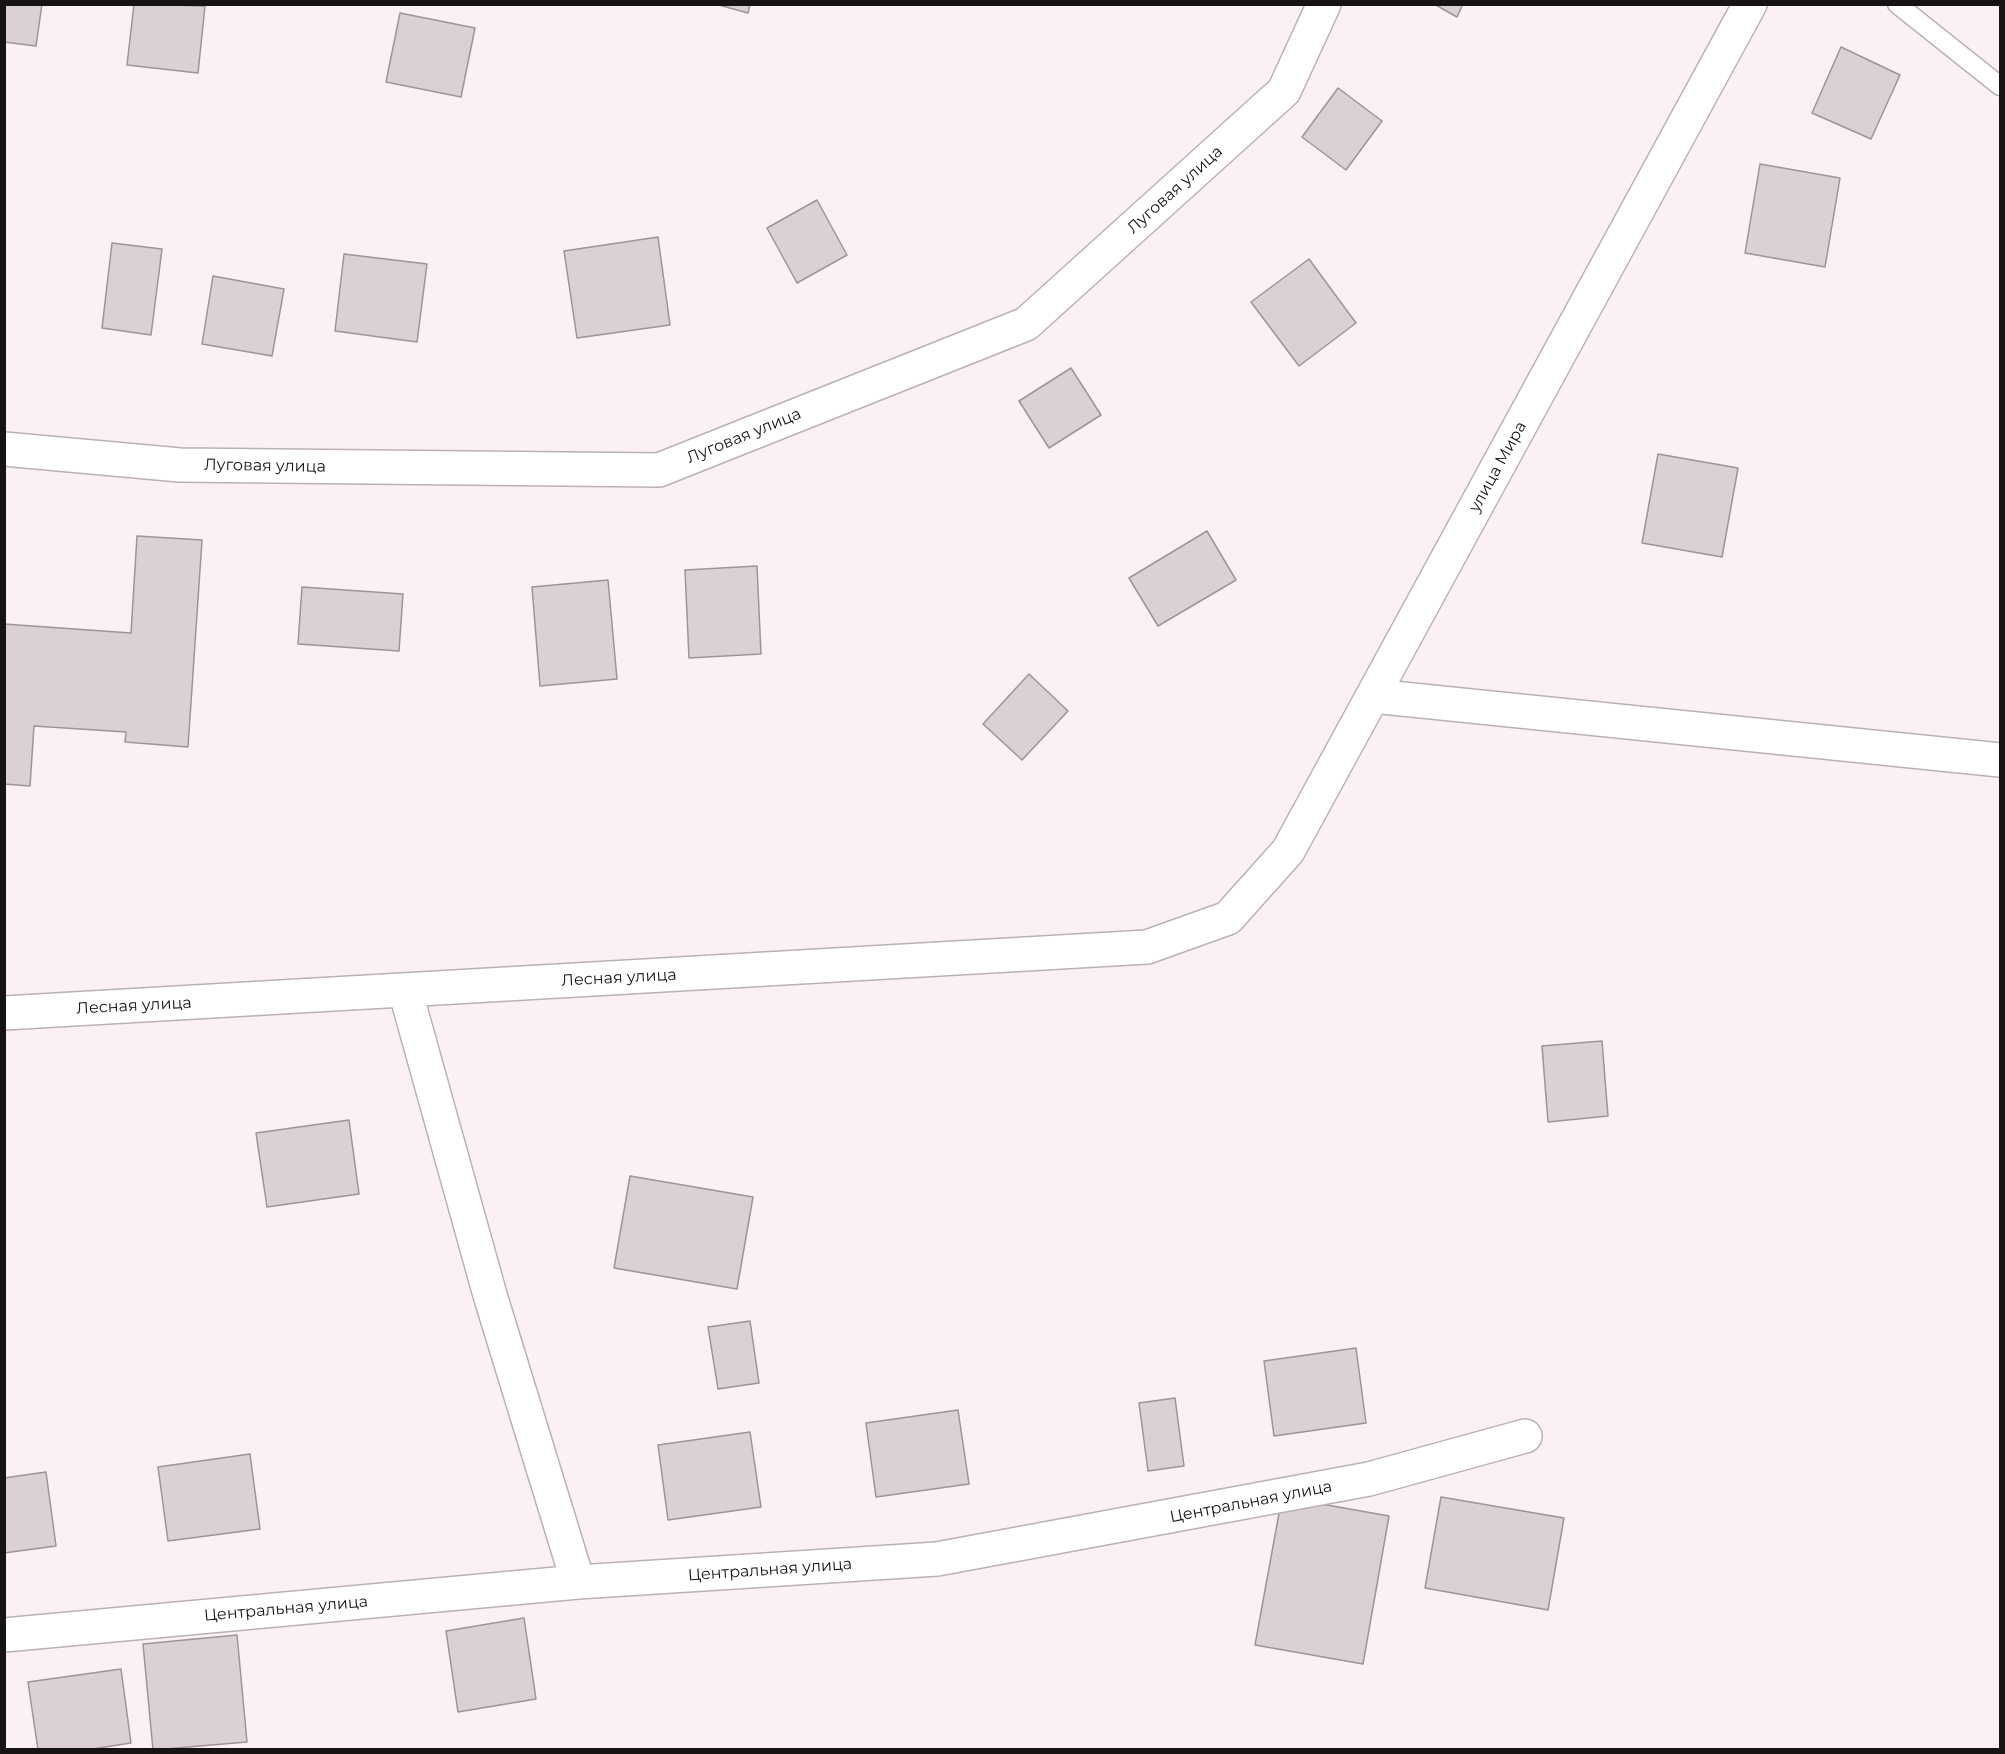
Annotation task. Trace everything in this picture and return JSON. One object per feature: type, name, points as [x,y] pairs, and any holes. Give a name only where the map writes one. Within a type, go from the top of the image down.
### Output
[{"type":"street","name":"Луговая улица","points":[[4,450],[180,465],[659,470],[1026,324],[1284,92],[1324,4]]},
{"type":"street","name":"улица Мира","points":[[1228,918],[1288,851],[1750,4]]},
{"type":"street","points":[[1373,696],[2001,760]]},
{"type":"street","name":"Лесная улица","points":[[4,1013],[1148,947],[1228,918]]},
{"type":"street","points":[[405,990],[490,1295],[578,1582]]},
{"type":"street","name":"Центральная улица","points":[[4,1635],[578,1582],[937,1559],[1369,1479],[1525,1436]]},
{"type":"lane","points":[[1897,4],[2001,86]]},
{"type":"building","points":[[4,4],[42,4],[36,46],[4,42]]},
{"type":"building","points":[[134,4],[205,6],[198,73],[127,65]]},
{"type":"building","points":[[715,4],[750,4],[748,13]]},
{"type":"building","points":[[1434,4],[1463,4],[1457,17]]},
{"type":"building","points":[[400,13],[475,28],[461,97],[386,82]]},
{"type":"building","points":[[1841,47],[1900,75],[1871,139],[1812,113]]},
{"type":"building","points":[[1338,88],[1382,121],[1346,170],[1302,137]]},
{"type":"building","points":[[1760,164],[1840,178],[1825,267],[1745,253]]},
{"type":"building","points":[[817,200],[847,255],[797,283],[767,228]]},
{"type":"building","points":[[658,237],[670,325],[577,338],[564,251]]},
{"type":"building","points":[[112,243],[162,249],[151,335],[102,328]]},
{"type":"building","points":[[344,254],[427,264],[417,342],[335,331]]},
{"type":"building","points":[[1309,259],[1356,323],[1299,366],[1251,302]]},
{"type":"building","points":[[213,276],[284,289],[272,356],[202,344]]},
{"type":"building","points":[[1071,368],[1101,415],[1049,448],[1019,401]]},
{"type":"building","points":[[1658,454],[1738,468],[1722,557],[1642,543]]},
{"type":"building","points":[[1207,531],[1236,580],[1158,626],[1129,578]]},
{"type":"building","points":[[137,536],[202,540],[188,747],[125,742],[126,732],[34,726],[30,786],[4,784],[4,624],[131,633]]},
{"type":"building","points":[[757,566],[761,654],[689,658],[685,570]]},
{"type":"building","points":[[608,580],[617,679],[540,686],[532,587]]},
{"type":"building","points":[[302,587],[403,594],[399,651],[298,644]]},
{"type":"building","points":[[1029,674],[1068,711],[1022,760],[983,724]]},
{"type":"building","points":[[1602,1041],[1608,1116],[1548,1122],[1542,1046]]},
{"type":"building","points":[[349,1120],[359,1194],[267,1207],[256,1133]]},
{"type":"building","points":[[630,1176],[753,1197],[737,1289],[614,1268]]},
{"type":"building","points":[[750,1321],[759,1383],[718,1389],[708,1327]]},
{"type":"building","points":[[1356,1348],[1366,1423],[1274,1436],[1264,1361]]},
{"type":"building","points":[[1175,1398],[1184,1466],[1148,1471],[1139,1403]]},
{"type":"building","points":[[958,1410],[969,1484],[876,1497],[866,1423]]},
{"type":"building","points":[[750,1432],[761,1507],[668,1520],[658,1445]]},
{"type":"building","points":[[250,1454],[260,1529],[168,1541],[158,1467]]},
{"type":"building","points":[[46,1472],[56,1546],[4,1553],[4,1478]]},
{"type":"building","points":[[1282,1497],[1389,1516],[1363,1664],[1255,1645]]},
{"type":"building","points":[[1441,1497],[1564,1518],[1548,1610],[1425,1588]]},
{"type":"building","points":[[524,1618],[536,1699],[458,1712],[446,1631]]},
{"type":"building","points":[[237,1635],[247,1742],[153,1750],[143,1644]]},
{"type":"building","points":[[121,1669],[131,1743],[86,1750],[38,1750],[28,1682]]}]
